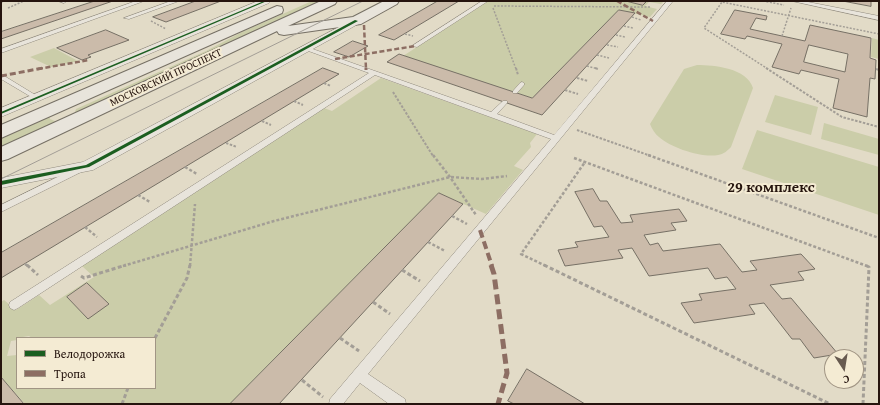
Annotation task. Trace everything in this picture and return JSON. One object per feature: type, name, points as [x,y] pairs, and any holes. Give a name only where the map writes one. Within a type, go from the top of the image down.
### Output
[{"type":"main road","name":"МОСКОВСКИЙ ПРОСПЕКТ","points":[[1,155],[331,1]]},
{"type":"main road","points":[[244,42],[274,33],[356,21],[393,1]]},
{"type":"main road","name":"МОСКОВСКИЙ ПРОСПЕКТ","points":[[1,132],[283,8]]},
{"type":"main road","points":[[78,98],[66,107],[68,114],[78,115],[97,110]]},
{"type":"street","points":[[1,113],[35,97],[266,1]]},
{"type":"street","points":[[227,18],[283,8]]},
{"type":"street","points":[[1,183],[87,166],[356,21]]},
{"type":"lane","points":[[1,51],[142,1]]},
{"type":"lane","points":[[415,46],[485,1]]},
{"type":"lane","points":[[335,404],[670,1]]},
{"type":"lane","points":[[795,1],[879,18]]},
{"type":"lane","points":[[127,18],[172,2]]},
{"type":"lane","points":[[305,48],[556,138]]},
{"type":"lane","points":[[14,305],[374,72]]},
{"type":"lane","points":[[1,76],[35,97]]},
{"type":"lane","points":[[515,92],[522,84]]},
{"type":"lane","points":[[492,115],[505,102]]},
{"type":"lane","points":[[1,209],[87,166]]},
{"type":"lane","points":[[358,375],[400,404]]},
{"type":"path","points":[[1,2],[5,1]]},
{"type":"path","points":[[8,8],[24,1]]},
{"type":"path","points":[[879,34],[722,2],[704,28],[842,117],[879,127]]},
{"type":"path","points":[[522,84],[492,6],[649,7],[663,10]]},
{"type":"path","points":[[782,36],[789,16]]},
{"type":"path","points":[[384,76],[435,159],[450,177],[482,228]]},
{"type":"path","points":[[566,126],[879,238]]},
{"type":"path","points":[[574,158],[869,267],[863,404]]},
{"type":"path","points":[[585,162],[521,254],[830,404]]},
{"type":"path","points":[[71,269],[84,278],[274,221],[450,177],[482,179],[526,174]]},
{"type":"path","points":[[156,337],[187,278],[191,263],[196,187]]},
{"type":"path","points":[[452,216],[482,228]]},
{"type":"path","points":[[428,242],[456,258]]},
{"type":"path","points":[[402,270],[431,288]]},
{"type":"path","points":[[373,302],[403,322]]},
{"type":"path","points":[[340,338],[371,360]]},
{"type":"path","points":[[302,380],[326,399]]},
{"type":"path","points":[[122,404],[128,389]]},
{"type":"green space","points":[[312,1],[319,1],[84,112],[75,112],[76,109],[206,51],[242,32]]},
{"type":"green space","points":[[488,1],[626,1],[643,5],[646,2],[641,1],[664,1],[661,4],[649,2],[645,6],[657,9],[650,17],[619,10],[532,98],[403,56]]},
{"type":"green space","points":[[872,38],[879,40],[879,59],[871,57]]},
{"type":"green space","points":[[54,48],[78,61],[51,67],[30,57]]},
{"type":"green space","points":[[697,65],[721,67],[737,72],[750,81],[753,88],[731,147],[720,155],[711,156],[695,154],[671,145],[658,136],[650,124],[684,69]]},
{"type":"green space","points":[[381,78],[537,134],[530,143],[531,147],[514,166],[523,170],[486,214],[439,193],[230,404],[25,404],[1,377],[1,302],[4,300],[16,310],[39,295],[50,305],[94,277],[82,266],[324,108],[332,111]],"holes":[[[87,283],[109,304],[88,318],[67,297]]]},
{"type":"green space","points":[[775,95],[818,107],[811,135],[765,122]]},
{"type":"green space","points":[[49,114],[50,119],[57,122],[1,148],[1,136]]},
{"type":"green space","points":[[824,123],[879,139],[879,155],[821,139]]},
{"type":"green space","points":[[757,130],[879,167],[879,215],[742,169]]},
{"type":"building","points":[[95,1],[113,1],[1,39],[1,32]]},
{"type":"building","points":[[196,1],[221,1],[166,22],[153,17]]},
{"type":"building","points":[[438,1],[459,1],[394,40],[379,35]]},
{"type":"building","points":[[626,1],[641,1],[646,2],[643,5]]},
{"type":"building","points":[[843,1],[871,1],[871,6]]},
{"type":"building","points":[[619,10],[635,13],[542,115],[387,62],[399,54],[532,98]]},
{"type":"building","points":[[735,10],[767,16],[766,20],[756,18],[750,29],[805,41],[810,25],[871,38],[870,58],[876,60],[875,79],[870,78],[867,117],[833,108],[839,79],[801,70],[799,74],[772,67],[782,44],[747,36],[745,39],[721,34]],"holes":[[[809,45],[848,54],[845,72],[804,62]]]},
{"type":"building","points":[[106,30],[129,40],[88,55],[91,57],[82,60],[57,48]]},
{"type":"building","points":[[353,41],[368,46],[349,57],[334,52]]},
{"type":"building","points":[[323,68],[339,74],[1,278],[1,253]]},
{"type":"building","points":[[593,189],[600,201],[607,201],[621,223],[633,222],[630,215],[679,209],[687,221],[671,223],[676,230],[644,235],[650,245],[658,243],[663,251],[720,244],[742,272],[757,270],[750,261],[801,254],[815,269],[798,272],[804,280],[770,285],[782,299],[791,298],[834,349],[824,349],[824,356],[814,358],[800,339],[792,339],[764,303],[749,305],[755,314],[694,323],[681,303],[702,300],[699,294],[736,289],[727,277],[715,279],[708,268],[649,276],[632,248],[618,250],[623,258],[565,266],[558,250],[578,247],[575,242],[609,237],[602,226],[594,227],[575,192]]},
{"type":"building","points":[[439,193],[463,204],[279,404],[230,404]]},
{"type":"building","points":[[87,283],[109,304],[88,319],[67,297]]},
{"type":"building","points":[[527,369],[585,404],[514,404],[508,401]]},
{"type":"building","points":[[1,377],[24,404],[1,404]]},
{"type":"tram line","points":[[1,179],[363,1]]},
{"type":"marked path","points":[[617,1],[653,21]]},
{"type":"marked path","points":[[364,25],[366,70]]},
{"type":"marked path","points":[[335,59],[415,46]]},
{"type":"marked path","points":[[1,76],[89,60]]},
{"type":"marked path","points":[[480,230],[494,274],[507,373],[498,404]]},
{"type":"cycle path","points":[[1,113],[266,1]]},
{"type":"cycle path","points":[[1,183],[87,166],[356,21]]},
{"type":"district","name":"29 комплекс","points":[[771,188]]}]
